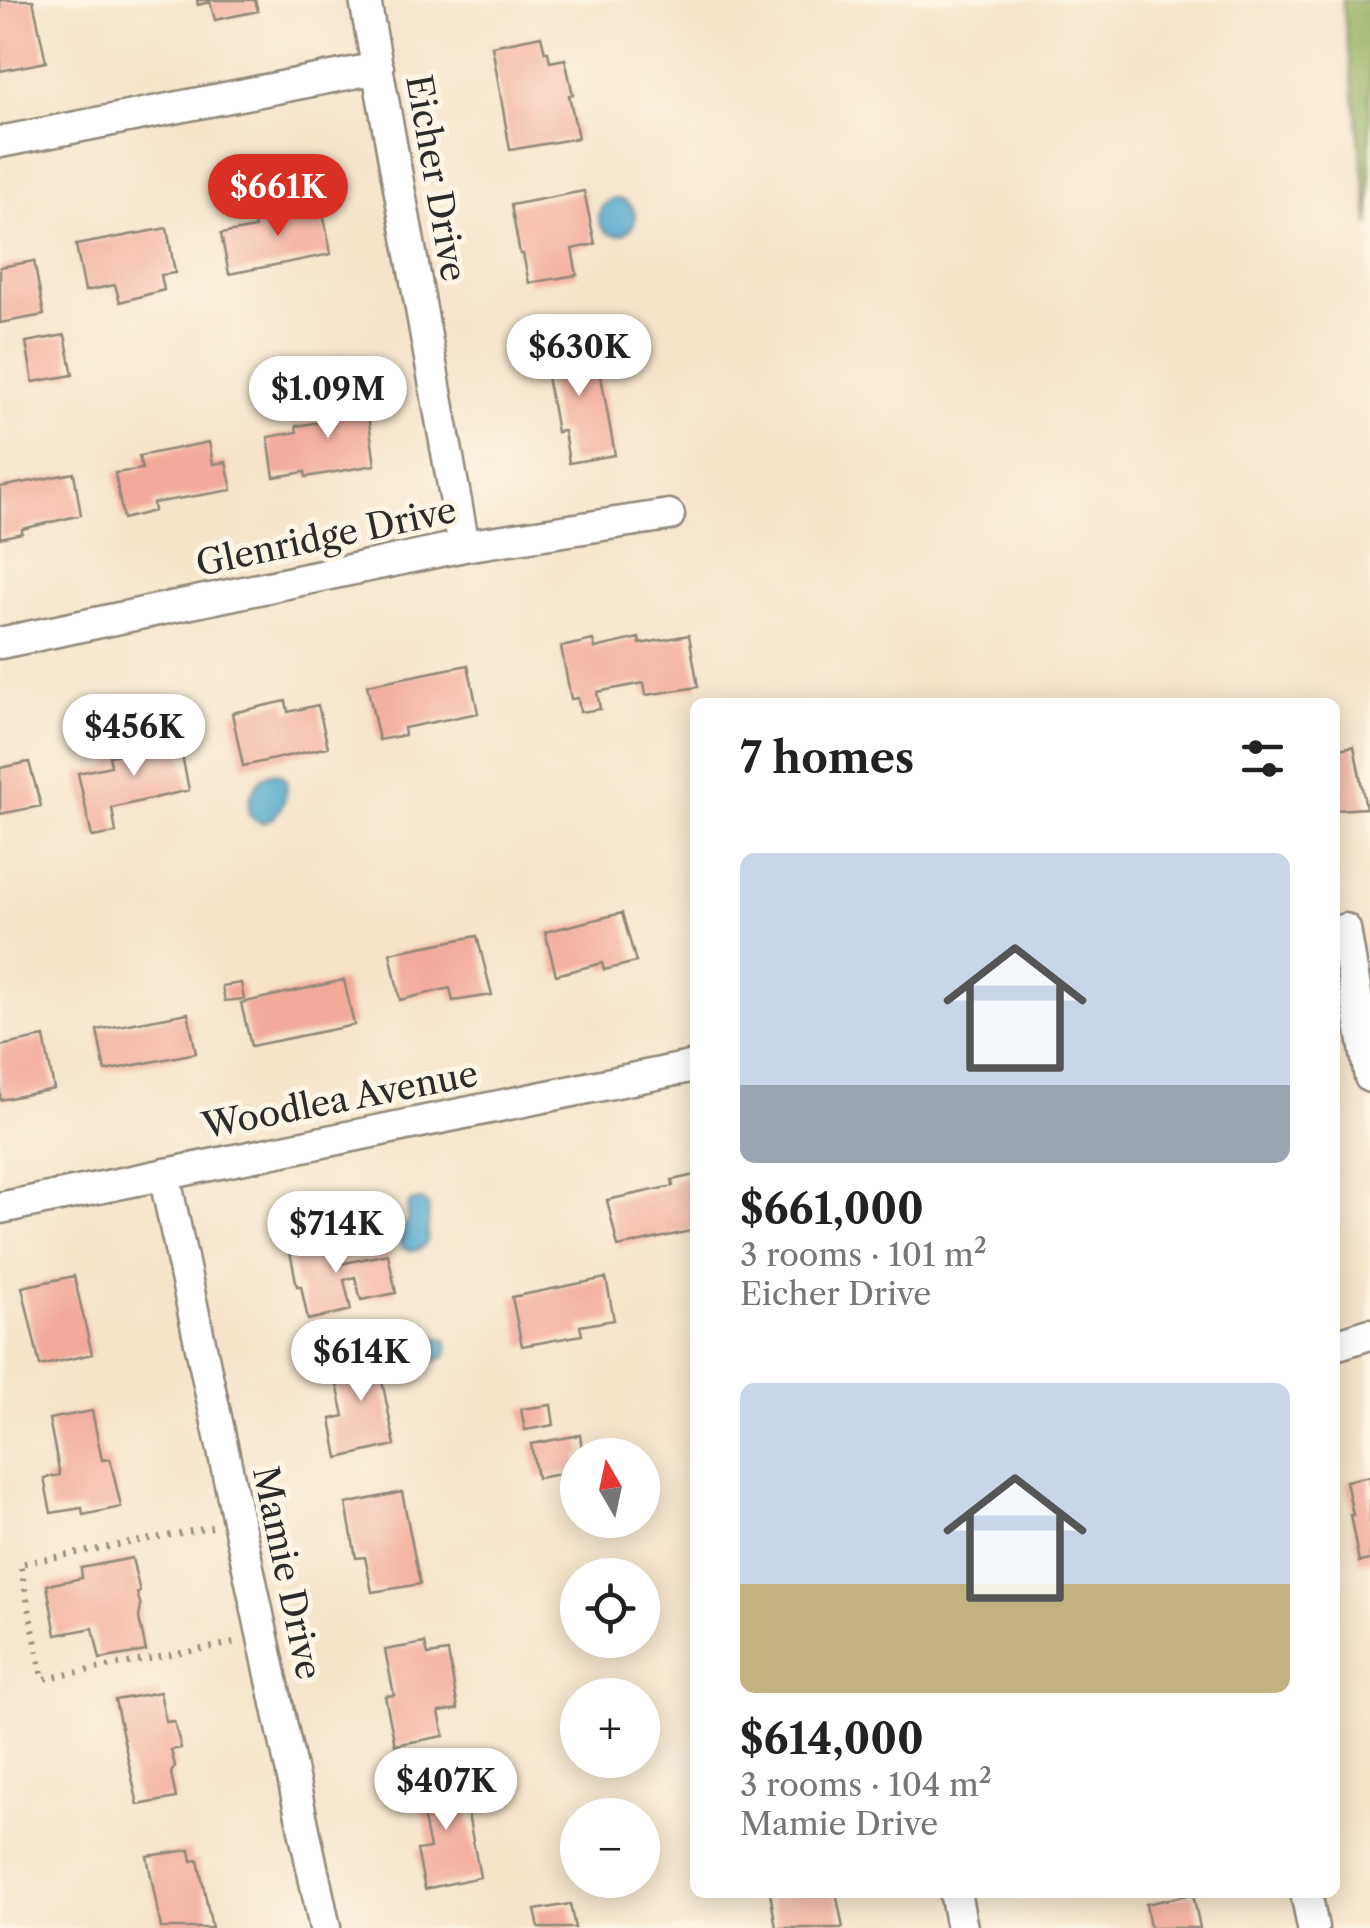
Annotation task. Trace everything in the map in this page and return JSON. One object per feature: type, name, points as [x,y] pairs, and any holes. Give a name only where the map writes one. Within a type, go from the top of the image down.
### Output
[{"type":"street","name":"Eicher Drive","points":[[366,0],[464,546]]},
{"type":"street","points":[[0,142],[378,68]]},
{"type":"street","name":"Glenridge Drive","points":[[0,643],[464,546],[670,515]]},
{"type":"street","points":[[1350,928],[1370,1077]]},
{"type":"street","name":"Woodlea Avenue","points":[[0,1208],[690,1067]]},
{"type":"street","name":"Mamie Drive","points":[[164,1174],[325,1928]]},
{"type":"street","points":[[1340,1343],[1370,1334]]},
{"type":"street","points":[[956,1898],[962,1928]]},
{"type":"street","points":[[1307,1898],[1312,1928]]},
{"type":"path","points":[[238,1522],[20,1564],[43,1679],[263,1638]]},
{"type":"green space","points":[[1342,0],[1370,0],[1370,227]]},
{"type":"water","points":[[617,199],[630,204],[635,217],[630,230],[617,235],[604,230],[599,217],[604,204]]},
{"type":"water","points":[[275,772],[286,781],[283,802],[270,820],[258,822],[249,815],[251,795],[263,778]]},
{"type":"water","points":[[422,1200],[429,1210],[427,1242],[416,1250],[406,1250],[399,1234],[407,1222],[408,1206]]},
{"type":"water","points":[[434,1336],[446,1340],[446,1357],[415,1367],[401,1363],[402,1343]]},
{"type":"building","points":[[0,0],[33,0],[46,62],[0,71]]},
{"type":"building","points":[[197,0],[255,0],[258,11],[215,20],[210,2],[198,5]]},
{"type":"building","points":[[541,36],[550,62],[565,59],[578,138],[510,150],[492,46]]},
{"type":"building","points":[[584,191],[595,244],[572,249],[577,275],[529,283],[511,205]]},
{"type":"building","points":[[321,202],[331,254],[229,274],[221,234],[255,228],[252,215]]},
{"type":"building","points":[[167,228],[175,273],[161,275],[164,290],[120,302],[115,285],[85,291],[76,245]]},
{"type":"building","points":[[34,261],[44,315],[0,323],[0,267]]},
{"type":"building","points":[[65,335],[73,375],[33,382],[26,342]]},
{"type":"building","points":[[594,337],[615,455],[569,463],[564,431],[557,432],[542,348]]},
{"type":"building","points":[[364,387],[375,465],[306,477],[305,472],[274,477],[268,437],[297,432],[296,426],[337,419],[333,392]]},
{"type":"building","points":[[209,442],[213,464],[226,462],[232,490],[153,503],[154,511],[123,519],[115,473],[142,469],[139,456]]},
{"type":"building","points":[[74,473],[81,515],[0,538],[0,487]]},
{"type":"building","points":[[689,635],[698,687],[646,695],[644,683],[597,692],[600,709],[580,712],[578,698],[571,699],[561,647],[593,640],[595,648],[639,638],[640,644]]},
{"type":"building","points":[[468,665],[478,713],[404,728],[405,735],[379,740],[367,685]]},
{"type":"building","points":[[286,701],[288,712],[318,705],[328,747],[243,766],[232,713]]},
{"type":"building","points":[[176,725],[189,790],[112,808],[116,833],[92,837],[78,773],[111,766],[109,756],[146,748],[142,732]]},
{"type":"building","points":[[1354,746],[1366,808],[1340,810],[1340,749]]},
{"type":"building","points":[[29,762],[41,806],[0,814],[0,768]]},
{"type":"building","points":[[622,913],[636,962],[604,970],[602,963],[556,975],[545,932]]},
{"type":"building","points":[[477,936],[492,995],[453,1001],[450,988],[400,1000],[390,953]]},
{"type":"building","points":[[344,980],[354,1025],[251,1046],[241,1003]]},
{"type":"building","points":[[241,983],[244,999],[225,1001],[222,986]]},
{"type":"building","points":[[188,1013],[196,1053],[105,1071],[97,1030]]},
{"type":"building","points":[[44,1037],[54,1089],[0,1100],[0,1046]]},
{"type":"building","points":[[690,1176],[690,1231],[618,1247],[607,1200],[673,1186],[672,1180]]},
{"type":"building","points":[[333,1233],[340,1264],[388,1254],[396,1293],[361,1300],[355,1277],[344,1280],[351,1310],[308,1320],[288,1242]]},
{"type":"building","points":[[74,1276],[92,1354],[40,1366],[22,1287]]},
{"type":"building","points":[[606,1278],[614,1320],[580,1326],[582,1335],[522,1346],[512,1297]]},
{"type":"building","points":[[375,1346],[395,1445],[338,1458],[331,1419],[344,1416],[331,1357]]},
{"type":"building","points":[[551,1405],[554,1425],[525,1430],[521,1409]]},
{"type":"building","points":[[92,1411],[102,1460],[110,1459],[121,1507],[83,1515],[82,1508],[51,1513],[44,1478],[60,1475],[49,1419]]},
{"type":"building","points":[[560,1439],[560,1474],[537,1478],[531,1444]]},
{"type":"building","points":[[1370,1476],[1370,1560],[1359,1562],[1346,1481]]},
{"type":"building","points":[[402,1492],[420,1584],[372,1592],[365,1557],[356,1558],[346,1504]]},
{"type":"building","points":[[132,1558],[146,1651],[100,1659],[93,1628],[56,1635],[47,1585],[82,1578],[81,1568]]},
{"type":"building","points":[[425,1643],[428,1655],[448,1652],[458,1709],[439,1712],[444,1736],[395,1745],[385,1696],[394,1695],[385,1650]]},
{"type":"building","points":[[160,1692],[166,1722],[174,1721],[181,1748],[171,1750],[176,1798],[138,1805],[115,1700]]},
{"type":"building","points":[[460,1773],[480,1877],[425,1889],[417,1850],[430,1848],[416,1782]]},
{"type":"building","points":[[190,1850],[192,1861],[198,1860],[212,1928],[161,1928],[147,1856]]},
{"type":"building","points":[[771,1898],[837,1898],[843,1928],[776,1928]]},
{"type":"building","points":[[1194,1898],[1200,1928],[1150,1928],[1146,1904]]},
{"type":"building","points":[[570,1904],[575,1928],[539,1928],[535,1910]]}]
